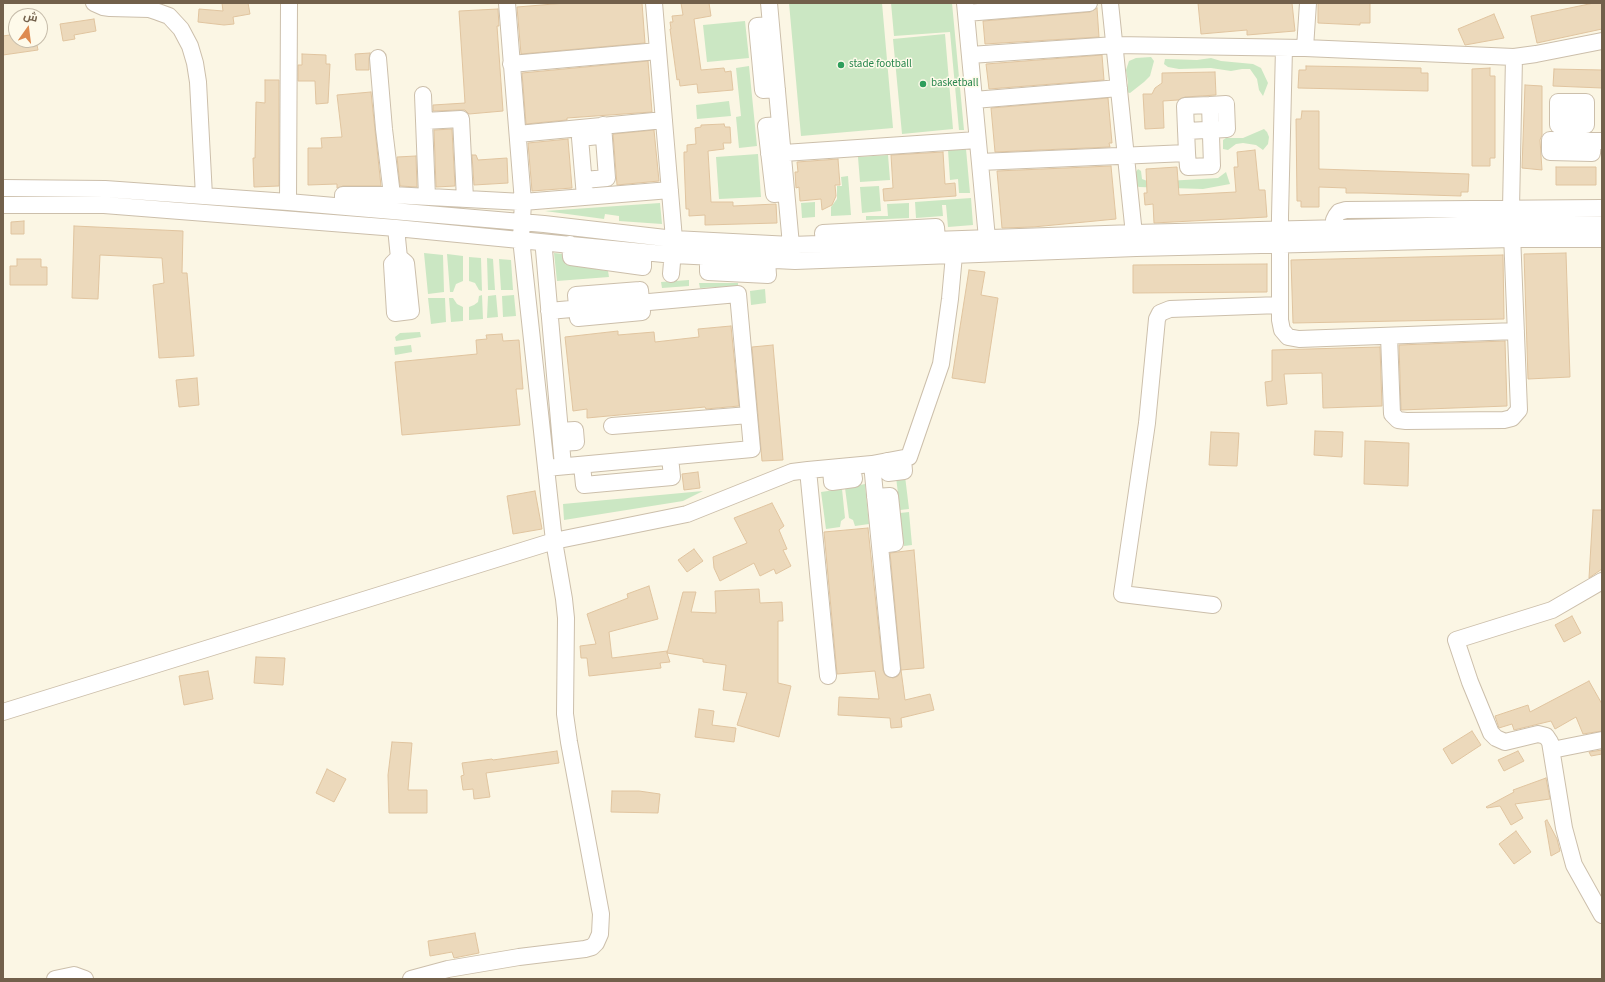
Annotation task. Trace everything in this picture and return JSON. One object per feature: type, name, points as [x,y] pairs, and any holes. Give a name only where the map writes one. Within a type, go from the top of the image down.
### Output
[{"type":"street","points":[[94,3],[103,8],[150,10],[158,12],[172,19],[181,29],[190,46],[197,76],[204,196]]},
{"type":"street","points":[[288,202],[289,3]]},
{"type":"street","points":[[411,979],[448,969],[519,957],[585,949],[592,947],[596,943],[600,934],[601,914],[565,714],[566,618],[554,541],[521,239],[523,202],[507,3]]},
{"type":"street","points":[[654,3],[674,247],[671,274]]},
{"type":"street","points":[[769,3],[771,25],[757,26],[763,90],[777,89],[780,125],[766,126],[776,154],[774,194],[786,192],[791,245],[795,261]]},
{"type":"street","points":[[988,246],[965,8],[1089,3]]},
{"type":"street","points":[[1110,3],[1135,241]]},
{"type":"street","points":[[1305,48],[1308,3]]},
{"type":"street","points":[[970,55],[1115,44],[1305,48],[1514,57],[1602,42]]},
{"type":"street","points":[[1284,48],[1280,238],[1280,320],[1282,330],[1288,337],[1299,339],[1516,331]]},
{"type":"street","points":[[1555,50],[1602,51]]},
{"type":"street","points":[[511,64],[658,51]]},
{"type":"street","points":[[1389,336],[1392,414],[1398,420],[1504,420],[1512,418],[1519,410],[1511,224],[1514,57]]},
{"type":"street","points":[[378,58],[384,129],[392,195]]},
{"type":"street","points":[[974,100],[1119,88]]},
{"type":"street","points":[[423,95],[427,197]]},
{"type":"street","points":[[1566,140],[1596,145],[1592,161],[1560,161],[1566,140],[1558,125],[1558,102],[1572,102]]},
{"type":"street","points":[[1210,105],[1211,130],[1212,166],[1188,167],[1185,106],[1210,105]]},
{"type":"street","points":[[424,121],[461,119],[465,199]]},
{"type":"street","points":[[585,197],[580,138],[603,131],[664,120]]},
{"type":"street","points":[[1186,131],[1211,130]]},
{"type":"street","points":[[518,134],[603,131]]},
{"type":"street","points":[[584,180],[607,178],[603,131]]},
{"type":"street","points":[[776,154],[977,140]]},
{"type":"street","points":[[980,162],[1187,152]]},
{"type":"street","points":[[3,188],[105,189],[342,206],[522,222],[674,247],[708,256],[767,260],[795,261],[954,255],[988,246]]},
{"type":"street","points":[[342,206],[343,195],[392,195],[523,202],[670,190]]},
{"type":"street","points":[[3,205],[104,205],[396,228],[643,252],[674,247],[937,240],[988,246],[1280,238],[1511,224],[1602,208]]},
{"type":"street","points":[[1280,238],[1334,229],[1511,224],[1602,224]]},
{"type":"street","points":[[1511,224],[1602,239]]},
{"type":"street","points":[[396,228],[403,316]]},
{"type":"street","points":[[544,250],[564,466]]},
{"type":"street","points":[[879,463],[888,473],[904,471],[903,458],[910,457],[941,364],[950,299],[954,255]]},
{"type":"street","points":[[640,290],[641,303],[642,312],[578,318],[576,295],[640,290]]},
{"type":"street","points":[[610,462],[609,452],[718,442],[707,462],[753,458],[738,294],[681,299],[680,292],[664,294],[665,300],[641,303]]},
{"type":"street","points":[[1213,605],[1122,594],[1147,423],[1157,319],[1160,313],[1170,309],[1280,305]]},
{"type":"street","points":[[549,311],[577,308]]},
{"type":"street","points":[[612,426],[749,415]]},
{"type":"street","points":[[546,468],[712,453]]},
{"type":"street","points":[[582,465],[584,485],[672,477],[670,457]]},
{"type":"street","points":[[3,712],[554,541],[687,514],[792,472],[830,468],[832,482],[854,479],[852,466],[879,463]]},
{"type":"street","points":[[879,463],[875,497],[890,496],[896,543],[880,544],[892,669]]},
{"type":"street","points":[[808,470],[828,676]]},
{"type":"street","points":[[1602,582],[1552,610],[1456,640],[1475,696],[1491,733],[1496,738],[1504,742],[1538,734],[1546,736],[1550,742],[1564,828],[1574,866],[1602,915]]},
{"type":"street","points":[[1552,750],[1602,740]]},
{"type":"street","points":[[55,979],[74,975],[85,979]]},
{"type":"green space","name":"stade football","points":[[789,3],[882,3],[893,128],[801,136]]},
{"type":"green space","points":[[891,3],[952,3],[964,130],[959,130],[950,32],[894,36]]},
{"type":"green space","points":[[745,21],[749,58],[707,62],[703,25]]},
{"type":"green space","name":"basketball","points":[[945,34],[953,129],[902,134],[893,39]]},
{"type":"green space","points":[[1151,57],[1154,61],[1150,76],[1130,93],[1126,92],[1128,83],[1126,70],[1129,61],[1136,58]]},
{"type":"green space","points":[[1211,58],[1221,61],[1253,64],[1261,68],[1268,83],[1263,96],[1259,90],[1257,79],[1250,69],[1231,71],[1211,68],[1179,69],[1168,67],[1164,64],[1165,59],[1197,60]]},
{"type":"green space","points":[[749,66],[757,146],[739,148],[736,117],[741,116],[736,68]]},
{"type":"green space","points":[[729,101],[731,116],[697,119],[696,105]]},
{"type":"green space","points":[[1264,129],[1269,137],[1268,144],[1263,150],[1256,145],[1243,143],[1236,144],[1228,150],[1223,149],[1223,140],[1226,138],[1243,138]]},
{"type":"green space","points":[[966,149],[970,193],[959,193],[958,179],[950,180],[948,150]]},
{"type":"green space","points":[[758,154],[761,197],[719,199],[716,157]]},
{"type":"green space","points":[[888,155],[890,180],[860,182],[858,157]]},
{"type":"green space","points":[[1138,169],[1141,171],[1142,179],[1150,182],[1218,178],[1226,172],[1230,184],[1203,189],[1139,187],[1135,185],[1134,175]]},
{"type":"green space","points":[[848,176],[851,215],[831,216],[831,207],[837,199],[837,186],[842,186],[841,177]]},
{"type":"green space","points":[[879,186],[881,211],[862,213],[860,187]]},
{"type":"green space","points":[[971,198],[973,225],[948,227],[946,205],[942,205],[943,216],[916,218],[915,202]]},
{"type":"green space","points":[[815,202],[815,217],[802,218],[801,203]]},
{"type":"green space","points":[[660,203],[662,224],[619,221],[619,216],[605,214],[604,219],[545,211]]},
{"type":"green space","points":[[909,203],[909,218],[866,220],[866,216],[888,216],[887,204]]},
{"type":"green space","points":[[424,253],[443,255],[444,292],[428,294]]},
{"type":"green space","points":[[554,253],[563,254],[565,264],[608,271],[609,277],[557,281]]},
{"type":"green space","points":[[447,254],[463,256],[463,281],[456,284],[453,292],[450,292]]},
{"type":"green space","points":[[469,257],[481,258],[482,291],[479,290],[475,283],[469,281]]},
{"type":"green space","points":[[487,258],[493,259],[495,290],[488,290]]},
{"type":"green space","points":[[499,259],[511,260],[513,290],[501,290]]},
{"type":"green space","points":[[689,280],[689,286],[662,288],[661,282]]},
{"type":"green space","points":[[699,283],[738,283],[738,286],[700,288]]},
{"type":"green space","points":[[765,289],[766,303],[751,305],[750,291]]},
{"type":"green space","points":[[482,295],[483,319],[469,320],[469,307],[478,302],[479,296]]},
{"type":"green space","points":[[496,295],[498,317],[487,318],[488,296]]},
{"type":"green space","points":[[514,295],[516,316],[503,317],[502,296]]},
{"type":"green space","points":[[428,298],[445,298],[446,322],[431,324]]},
{"type":"green space","points":[[449,298],[453,298],[457,304],[463,307],[463,321],[451,322]]},
{"type":"green space","points":[[420,332],[421,337],[396,341],[395,337],[400,333]]},
{"type":"green space","points":[[411,345],[412,352],[395,355],[394,347]]},
{"type":"green space","points":[[905,476],[909,509],[900,510],[896,477]]},
{"type":"green space","points":[[865,484],[869,524],[855,526],[853,520],[849,518],[845,488]]},
{"type":"green space","points":[[842,489],[845,518],[841,521],[840,527],[826,529],[821,492]]},
{"type":"green space","points":[[703,491],[683,501],[564,520],[563,504]]},
{"type":"green space","points":[[909,512],[912,545],[904,546],[900,513]]},
{"type":"building","points":[[222,3],[248,3],[250,14],[233,17],[234,24],[224,25],[198,22],[199,9],[223,11]]},
{"type":"building","points":[[566,3],[642,3],[645,43],[521,54],[517,7]]},
{"type":"building","points":[[681,3],[709,3],[711,16],[694,19],[701,70],[724,68],[725,72],[731,71],[733,90],[698,93],[697,84],[680,86],[679,79],[677,80],[670,22],[673,22],[672,16],[683,15]]},
{"type":"building","points":[[1198,3],[1292,3],[1295,31],[1247,35],[1247,30],[1201,34]]},
{"type":"building","points":[[1318,3],[1370,3],[1370,23],[1360,23],[1360,25],[1318,23]]},
{"type":"building","points":[[1594,3],[1602,3],[1602,29],[1537,43],[1531,16]]},
{"type":"building","points":[[1097,8],[1099,37],[985,44],[983,21],[1090,12]]},
{"type":"building","points":[[498,9],[499,26],[497,26],[503,111],[469,114],[465,110],[433,111],[433,105],[465,103],[459,11]]},
{"type":"building","points":[[1494,14],[1504,38],[1465,45],[1458,29]]},
{"type":"building","points":[[94,19],[96,31],[74,35],[75,39],[63,41],[60,24]]},
{"type":"building","points":[[8,35],[8,48],[38,48],[38,50],[3,55],[3,36]]},
{"type":"building","points":[[370,53],[369,70],[356,70],[355,54]]},
{"type":"building","points":[[302,54],[326,55],[326,64],[330,64],[328,103],[316,104],[315,81],[298,81],[298,65],[302,65]]},
{"type":"building","points":[[1102,55],[1104,80],[989,89],[986,64]]},
{"type":"building","points":[[648,61],[652,112],[567,118],[567,120],[526,124],[522,73]]},
{"type":"building","points":[[1306,66],[1421,68],[1421,73],[1428,73],[1428,91],[1298,88],[1299,70],[1306,70]]},
{"type":"building","points":[[1490,68],[1490,76],[1495,76],[1495,158],[1490,158],[1490,166],[1472,166],[1472,69]]},
{"type":"building","points":[[1554,69],[1602,70],[1602,88],[1553,86]]},
{"type":"building","points":[[1215,72],[1216,95],[1185,97],[1178,100],[1163,101],[1164,128],[1145,129],[1143,94],[1152,94],[1155,88],[1162,83],[1162,73]]},
{"type":"building","points":[[265,80],[279,80],[279,186],[254,187],[253,158],[255,158],[256,102],[265,103]]},
{"type":"building","points":[[1525,85],[1542,86],[1542,135],[1540,140],[1542,170],[1522,168]]},
{"type":"building","points":[[371,92],[381,186],[343,186],[337,188],[337,184],[308,185],[308,148],[322,148],[321,138],[342,137],[337,95]]},
{"type":"building","points":[[1108,98],[1112,143],[1109,143],[1110,147],[995,152],[991,108]]},
{"type":"building","points":[[1302,111],[1319,111],[1319,169],[1469,174],[1468,192],[1461,192],[1461,196],[1346,193],[1346,188],[1319,187],[1319,207],[1301,207],[1301,201],[1297,201],[1296,119],[1301,119]]},
{"type":"building","points":[[724,124],[725,127],[730,127],[731,143],[723,143],[724,149],[708,151],[711,202],[733,202],[733,206],[776,204],[777,223],[705,225],[705,215],[689,216],[689,209],[686,209],[684,152],[687,152],[687,145],[696,144],[695,128],[701,127],[701,125]]},
{"type":"building","points":[[452,129],[455,186],[436,187],[434,130]]},
{"type":"building","points":[[654,130],[659,181],[617,185],[613,134]]},
{"type":"building","points":[[568,139],[572,188],[532,191],[528,143]]},
{"type":"building","points":[[1255,150],[1259,190],[1265,190],[1267,217],[1154,223],[1153,204],[1145,205],[1144,193],[1147,193],[1146,169],[1177,167],[1179,195],[1236,192],[1234,167],[1238,167],[1237,152]]},
{"type":"building","points":[[943,152],[945,184],[955,183],[956,196],[884,201],[883,189],[893,188],[891,155]]},
{"type":"building","points":[[472,155],[476,155],[478,160],[507,158],[508,183],[474,185]]},
{"type":"building","points":[[416,156],[417,187],[400,186],[397,157]]},
{"type":"building","points":[[838,159],[840,185],[835,185],[836,196],[832,205],[822,210],[821,199],[800,201],[799,187],[796,188],[795,172],[798,172],[797,162]]},
{"type":"building","points":[[1111,166],[1116,219],[1033,227],[1002,228],[997,171]]},
{"type":"building","points":[[1556,167],[1596,167],[1596,185],[1556,185]]},
{"type":"building","points":[[24,221],[24,234],[11,234],[11,222]]},
{"type":"building","points":[[74,226],[183,231],[182,273],[187,273],[194,356],[159,358],[153,285],[164,283],[162,258],[100,255],[98,299],[72,298]]},
{"type":"building","points":[[1566,253],[1570,377],[1528,379],[1524,254]]},
{"type":"building","points":[[1503,255],[1504,319],[1293,323],[1291,260]]},
{"type":"building","points":[[17,259],[41,259],[41,267],[47,267],[47,285],[10,285],[10,266],[17,266]]},
{"type":"building","points":[[1267,264],[1267,292],[1133,293],[1133,265]]},
{"type":"building","points":[[969,270],[985,272],[981,295],[998,298],[985,383],[952,378]]},
{"type":"building","points":[[731,326],[739,406],[706,409],[705,407],[587,418],[587,409],[573,411],[565,337],[618,331],[618,335],[654,332],[655,342],[699,337],[698,329]]},
{"type":"building","points":[[502,334],[503,341],[519,340],[523,389],[516,389],[520,425],[402,435],[395,362],[477,354],[476,340],[487,339],[486,335]]},
{"type":"building","points":[[1505,341],[1507,406],[1401,410],[1399,345]]},
{"type":"building","points":[[773,345],[783,460],[762,461],[752,347]]},
{"type":"building","points":[[1380,347],[1382,406],[1323,408],[1322,373],[1284,374],[1287,404],[1267,406],[1265,382],[1272,381],[1272,350]]},
{"type":"building","points":[[197,378],[199,405],[179,407],[176,380]]},
{"type":"building","points":[[1315,431],[1343,432],[1342,457],[1314,455]]},
{"type":"building","points":[[1211,432],[1239,433],[1237,466],[1209,465]]},
{"type":"building","points":[[1365,441],[1409,443],[1408,486],[1364,484]]},
{"type":"building","points":[[698,472],[700,488],[684,490],[682,474]]},
{"type":"building","points":[[535,491],[542,529],[513,534],[507,496]]},
{"type":"building","points":[[772,503],[784,526],[779,530],[787,549],[783,550],[791,566],[776,574],[774,569],[760,576],[754,563],[720,581],[714,568],[713,557],[747,543],[734,518]]},
{"type":"building","points":[[1593,510],[1602,510],[1602,569],[1589,578]]},
{"type":"building","points":[[868,528],[883,670],[885,675],[893,678],[898,676],[901,670],[905,700],[930,694],[934,710],[901,718],[902,727],[891,728],[890,718],[838,715],[839,697],[879,699],[875,671],[837,674],[824,532]]},
{"type":"building","points":[[694,549],[703,561],[687,572],[678,560]]},
{"type":"building","points":[[914,550],[924,668],[901,670],[890,553]]},
{"type":"building","points":[[649,586],[658,619],[609,632],[612,658],[667,651],[670,662],[660,663],[661,668],[589,676],[587,658],[581,658],[580,646],[596,644],[587,614],[628,598],[627,594]]},
{"type":"building","points":[[759,589],[760,603],[782,602],[783,621],[778,621],[778,683],[791,686],[779,737],[737,725],[747,693],[723,690],[726,665],[703,662],[703,659],[667,653],[683,592],[696,592],[691,612],[716,613],[715,591]]},
{"type":"building","points":[[1572,616],[1581,633],[1564,642],[1555,625]]},
{"type":"building","points":[[256,657],[285,658],[283,685],[254,683]]},
{"type":"building","points":[[208,671],[213,699],[184,705],[179,676]]},
{"type":"building","points":[[1589,681],[1602,704],[1602,731],[1583,734],[1576,717],[1555,729],[1551,721],[1514,730],[1512,724],[1499,728],[1495,716],[1528,705],[1530,712]]},
{"type":"building","points":[[699,709],[714,711],[712,725],[736,728],[734,742],[695,737]]},
{"type":"building","points":[[1472,731],[1481,745],[1452,764],[1443,749]]},
{"type":"building","points":[[392,742],[412,743],[408,790],[427,790],[427,813],[389,813],[388,775]]},
{"type":"building","points":[[1602,750],[1602,754],[1591,756],[1589,752]]},
{"type":"building","points":[[557,751],[559,763],[486,773],[490,797],[474,799],[473,789],[463,790],[461,776],[464,775],[462,763]]},
{"type":"building","points":[[1518,751],[1524,761],[1504,771],[1498,760]]},
{"type":"building","points":[[327,769],[346,779],[334,802],[316,793]]},
{"type":"building","points":[[1546,778],[1550,799],[1515,804],[1523,818],[1511,825],[1500,806],[1486,807],[1514,792],[1513,790]]},
{"type":"building","points":[[612,791],[639,791],[660,794],[658,813],[611,812]]},
{"type":"building","points":[[1547,820],[1557,839],[1560,851],[1551,856],[1545,821]]},
{"type":"building","points":[[1516,831],[1531,852],[1514,864],[1499,844]]},
{"type":"building","points":[[475,933],[479,953],[454,958],[452,952],[430,956],[428,941]]},
{"type":"place","name":"stade football","points":[[841,65]]},
{"type":"place","name":"basketball","points":[[923,84]]}]
